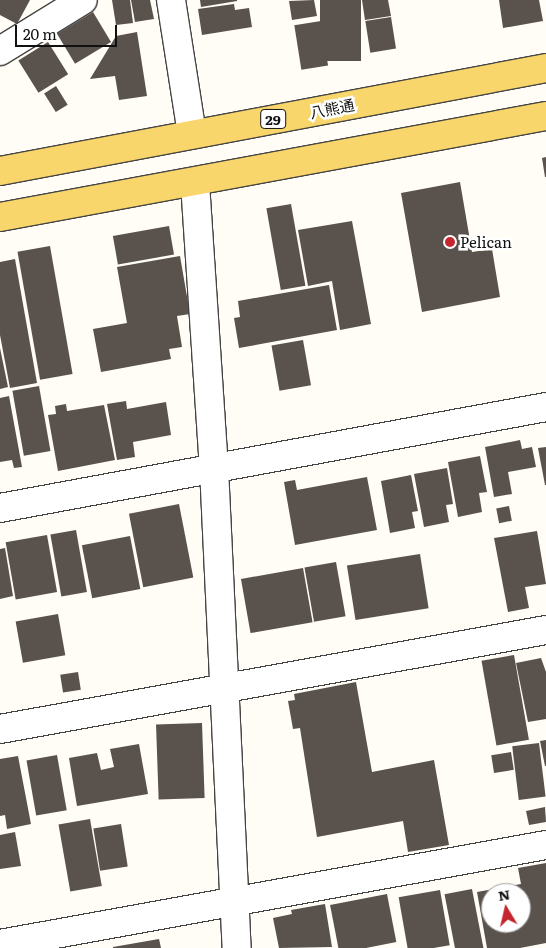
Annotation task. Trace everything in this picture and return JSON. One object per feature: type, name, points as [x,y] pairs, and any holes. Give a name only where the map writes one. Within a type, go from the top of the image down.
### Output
[{"type":"main road","name":"八熊通","points":[[0,171],[546,68]]},
{"type":"main road","points":[[0,217],[196,183],[546,116]]},
{"type":"street","points":[[0,51],[82,0]]},
{"type":"street","points":[[171,0],[192,134]]},
{"type":"street","points":[[196,183],[214,468],[236,948]]},
{"type":"street","points":[[0,508],[546,407]]},
{"type":"street","points":[[0,729],[546,630]]},
{"type":"street","points":[[0,944],[234,900],[546,845]]},
{"type":"building","points":[[0,0],[30,0],[17,24],[0,15]]},
{"type":"building","points":[[112,0],[130,0],[133,23],[116,25]]},
{"type":"building","points":[[131,0],[150,0],[154,19],[135,22]]},
{"type":"building","points":[[200,0],[237,0],[237,1],[201,7]]},
{"type":"building","points":[[314,0],[317,16],[292,20],[289,1]]},
{"type":"building","points":[[320,0],[361,0],[361,61],[320,61]]},
{"type":"building","points":[[362,0],[388,0],[391,16],[365,20]]},
{"type":"building","points":[[499,0],[539,0],[543,21],[503,28]]},
{"type":"building","points":[[234,4],[235,10],[249,8],[252,27],[202,35],[198,9]]},
{"type":"building","points":[[93,12],[111,42],[75,64],[57,34]]},
{"type":"building","points":[[391,17],[396,49],[370,53],[365,21]]},
{"type":"building","points":[[321,21],[328,65],[301,70],[294,25]]},
{"type":"building","points":[[137,32],[147,96],[119,100],[115,76],[90,79],[116,36]]},
{"type":"building","points":[[48,42],[68,74],[38,93],[18,61]]},
{"type":"building","points":[[56,86],[68,105],[56,112],[44,93]]},
{"type":"building","points":[[546,157],[546,177],[545,177],[542,158]]},
{"type":"building","points":[[460,182],[472,252],[492,249],[500,297],[422,312],[401,193]]},
{"type":"building","points":[[291,204],[305,286],[281,290],[266,208]]},
{"type":"building","points":[[352,221],[371,324],[340,330],[332,281],[308,286],[298,230]]},
{"type":"building","points":[[169,226],[174,255],[118,264],[113,236]]},
{"type":"building","points":[[50,246],[73,374],[40,380],[18,252]]},
{"type":"building","points":[[180,256],[190,314],[177,316],[182,347],[169,349],[171,359],[101,372],[93,329],[127,323],[117,267]]},
{"type":"building","points":[[15,259],[37,383],[10,388],[0,335],[0,262]]},
{"type":"building","points":[[329,285],[337,330],[239,348],[234,318],[240,317],[238,301]]},
{"type":"building","points":[[303,340],[311,385],[279,391],[271,346]]},
{"type":"building","points":[[0,348],[8,387],[0,389]]},
{"type":"building","points":[[39,386],[50,451],[24,456],[12,391]]},
{"type":"building","points":[[9,396],[22,467],[14,468],[12,460],[0,462],[0,398]]},
{"type":"building","points":[[126,401],[127,409],[166,402],[171,435],[133,442],[135,457],[117,460],[107,404]]},
{"type":"building","points":[[66,404],[67,411],[104,405],[115,460],[58,471],[48,415],[56,414],[55,406]]},
{"type":"building","points":[[520,440],[522,449],[532,447],[536,467],[508,472],[512,494],[494,497],[485,447]]},
{"type":"building","points":[[546,447],[546,485],[545,485],[538,448]]},
{"type":"building","points":[[480,456],[487,492],[479,493],[482,512],[458,517],[448,462]]},
{"type":"building","points":[[447,468],[453,504],[446,505],[449,522],[424,527],[414,474]]},
{"type":"building","points":[[411,475],[418,511],[412,512],[415,528],[390,533],[381,481]]},
{"type":"building","points":[[367,477],[377,530],[295,545],[284,482],[295,480],[297,490]]},
{"type":"building","points":[[179,504],[193,578],[143,587],[129,514]]},
{"type":"building","points":[[509,506],[512,521],[499,523],[496,508]]},
{"type":"building","points":[[76,530],[87,592],[61,597],[50,535]]},
{"type":"building","points":[[537,531],[546,584],[525,587],[529,608],[508,612],[494,538]]},
{"type":"building","points":[[47,535],[57,592],[16,599],[6,542]]},
{"type":"building","points":[[130,536],[140,589],[92,598],[82,545]]},
{"type":"building","points":[[5,548],[13,596],[0,599],[0,549]]},
{"type":"building","points":[[420,554],[429,608],[356,620],[347,566]]},
{"type":"building","points":[[336,562],[346,616],[314,622],[304,568]]},
{"type":"building","points":[[303,568],[313,622],[251,633],[241,579]]},
{"type":"building","points":[[58,614],[65,655],[23,663],[16,621]]},
{"type":"building","points":[[514,655],[529,740],[496,745],[482,661]]},
{"type":"building","points":[[541,658],[546,672],[546,719],[528,722],[516,663]]},
{"type":"building","points":[[78,672],[81,690],[63,693],[60,675]]},
{"type":"building","points":[[356,682],[372,772],[434,760],[449,845],[408,852],[403,821],[317,837],[300,728],[293,729],[288,701],[295,700],[294,694]]},
{"type":"building","points":[[202,723],[205,798],[159,800],[156,725]]},
{"type":"building","points":[[546,740],[546,766],[545,766],[540,741]]},
{"type":"building","points":[[539,743],[546,797],[519,800],[512,746]]},
{"type":"building","points":[[139,744],[148,794],[77,806],[69,758],[97,753],[101,770],[114,767],[110,749]]},
{"type":"building","points":[[511,752],[514,770],[494,773],[491,755]]},
{"type":"building","points":[[57,755],[67,810],[36,816],[26,760]]},
{"type":"building","points":[[18,756],[31,824],[7,829],[5,815],[0,816],[0,759]]},
{"type":"building","points":[[545,807],[546,822],[529,825],[526,811]]},
{"type":"building","points":[[90,819],[102,886],[70,892],[58,825]]},
{"type":"building","points":[[121,824],[128,866],[100,871],[93,828]]},
{"type":"building","points":[[15,832],[21,866],[0,869],[0,835]]},
{"type":"building","points":[[546,863],[546,943],[520,948],[487,948],[484,933],[531,933],[531,883],[521,883],[518,868]]},
{"type":"building","points":[[472,889],[483,948],[455,948],[445,894]]},
{"type":"building","points":[[440,890],[450,945],[434,948],[408,948],[399,897]]},
{"type":"building","points":[[481,891],[481,914],[477,892]]},
{"type":"building","points":[[387,894],[396,942],[366,948],[338,948],[330,905]]},
{"type":"building","points":[[325,904],[332,947],[279,948],[273,918],[292,914],[291,910]]},
{"type":"building","points":[[159,939],[161,948],[113,948],[113,947]]},
{"type":"place","name":"Pelican","points":[[450,242]]}]
